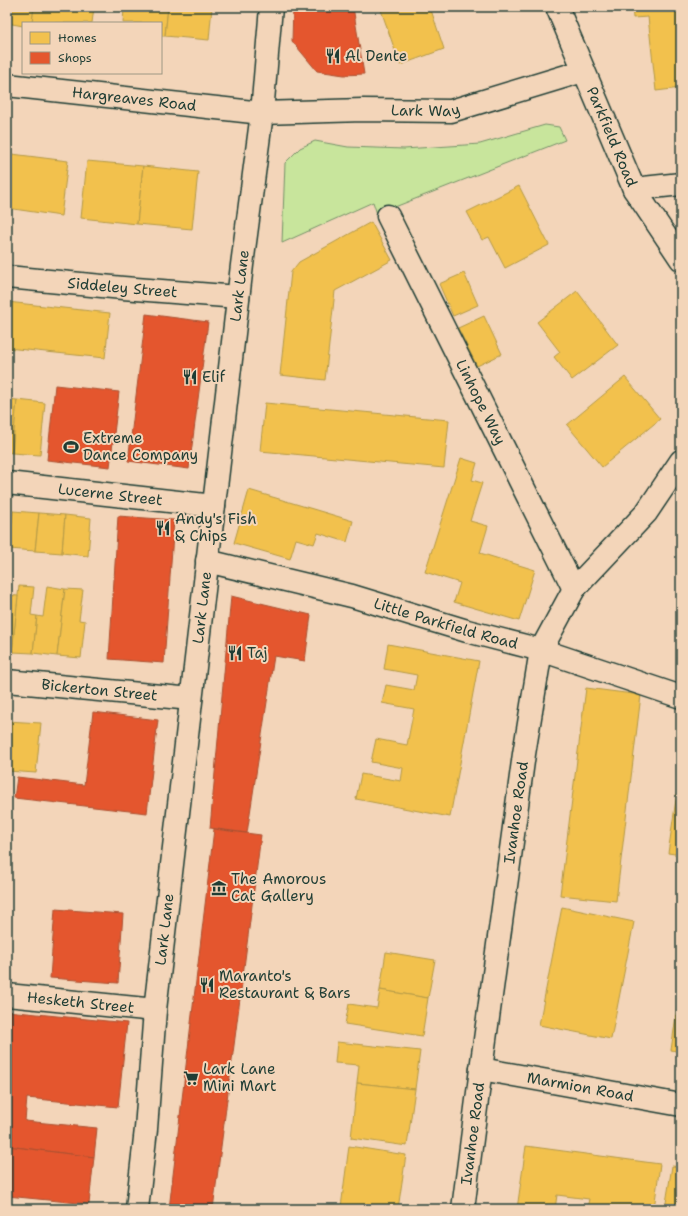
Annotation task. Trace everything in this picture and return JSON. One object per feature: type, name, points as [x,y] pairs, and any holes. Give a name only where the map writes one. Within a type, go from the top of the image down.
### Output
[{"type":"street","name":"Lark Lane","points":[[137,1209],[146,1130],[155,1010],[238,296],[262,113],[271,7]]},
{"type":"street","name":"Parkfield Road","points":[[557,7],[634,189],[681,258]]},
{"type":"street","name":"Lark Way","points":[[262,113],[363,110],[452,111],[583,71]]},
{"type":"street","name":"Hargreaves Road","points":[[7,85],[262,113]]},
{"type":"street","points":[[634,189],[681,184]]},
{"type":"street","name":"Linhope Way","points":[[388,216],[574,589]]},
{"type":"street","name":"Siddeley Street","points":[[7,277],[123,288],[238,296]]},
{"type":"street","name":"Ivanhoe Road","points":[[463,1209],[480,1070],[524,754],[541,650],[574,589],[646,513],[681,461]]},
{"type":"street","name":"Lucerne Street","points":[[7,483],[214,506]]},
{"type":"street","name":"Little Parkfield Road","points":[[208,561],[352,596],[467,631],[541,650],[681,697]]},
{"type":"street","name":"Bickerton Street","points":[[7,680],[191,699]]},
{"type":"street","name":"Hesketh Street","points":[[7,995],[155,1010]]},
{"type":"street","name":"Marmion Road","points":[[480,1070],[681,1105]]},
{"type":"green space","points":[[545,125],[559,127],[565,140],[377,214],[373,202],[282,243],[285,163],[300,148],[315,141],[348,147],[404,149],[480,144]]},
{"type":"building: Homes","points":[[7,7],[34,7],[32,22],[22,22],[22,26],[7,23]]},
{"type":"building: Homes","points":[[34,7],[94,7],[92,22],[32,22]]},
{"type":"building: Homes","points":[[124,7],[168,7],[165,36],[162,36],[162,22],[123,22]]},
{"type":"building: Homes","points":[[168,7],[212,7],[209,40],[165,36]]},
{"type":"building: Homes","points":[[380,7],[430,7],[444,49],[400,65]]},
{"type":"building: Homes","points":[[632,7],[681,7],[681,88],[656,91],[648,17],[633,18]]},
{"type":"building: Homes","points":[[7,153],[12,154],[7,191]]},
{"type":"building: Homes","points":[[12,154],[68,161],[61,216],[7,208],[7,191]]},
{"type":"building: Homes","points":[[87,161],[143,166],[137,224],[81,218]]},
{"type":"building: Homes","points":[[143,166],[198,172],[192,229],[137,224]]},
{"type":"building: Homes","points":[[519,186],[549,245],[505,268],[489,237],[482,240],[467,212]]},
{"type":"building: Homes","points":[[371,222],[392,260],[335,291],[325,380],[280,375],[291,272],[299,262]]},
{"type":"building: Homes","points":[[464,273],[478,305],[453,316],[439,284]]},
{"type":"building: Homes","points":[[577,291],[618,345],[572,380],[554,357],[560,352],[537,322]]},
{"type":"building: Homes","points":[[7,302],[110,313],[105,358],[7,348]]},
{"type":"building: Homes","points":[[484,316],[502,354],[477,366],[458,328]]},
{"type":"building: Homes","points":[[625,377],[660,419],[602,467],[567,425]]},
{"type":"building: Homes","points":[[7,399],[17,400],[12,453],[7,452]]},
{"type":"building: Homes","points":[[17,400],[45,403],[40,455],[12,453]]},
{"type":"building: Homes","points":[[265,403],[449,420],[444,468],[260,451]]},
{"type":"building: Homes","points":[[461,458],[477,463],[472,480],[482,483],[470,521],[488,526],[480,553],[535,570],[519,621],[454,602],[460,583],[425,572]]},
{"type":"building: Homes","points":[[249,490],[353,521],[347,542],[318,533],[314,544],[296,539],[290,559],[234,543]]},
{"type":"building: Homes","points":[[7,510],[13,511],[9,549],[7,548]]},
{"type":"building: Homes","points":[[13,511],[39,513],[35,551],[9,549]]},
{"type":"building: Homes","points":[[39,513],[65,515],[62,553],[35,551]]},
{"type":"building: Homes","points":[[65,515],[91,518],[88,556],[62,553]]},
{"type":"building: Homes","points":[[19,586],[34,587],[31,615],[37,616],[33,653],[12,652]]},
{"type":"building: Homes","points":[[47,586],[65,589],[57,656],[33,653],[37,616],[43,617]]},
{"type":"building: Homes","points":[[65,589],[83,590],[79,620],[85,621],[81,658],[57,656]]},
{"type":"building: Homes","points":[[7,595],[18,596],[12,652],[7,651]]},
{"type":"building: Homes","points":[[388,644],[479,661],[450,817],[356,799],[361,774],[401,781],[403,768],[371,762],[376,739],[407,745],[414,709],[382,703],[386,685],[414,690],[417,675],[384,669]]},
{"type":"building: Homes","points":[[586,688],[641,695],[616,901],[560,895]]},
{"type":"building: Homes","points":[[7,721],[41,723],[36,773],[7,771]]},
{"type":"building: Homes","points":[[681,767],[681,855],[668,853]]},
{"type":"building: Homes","points":[[562,907],[634,922],[611,1039],[539,1025]]},
{"type":"building: Homes","points":[[386,952],[435,960],[428,998],[380,990]]},
{"type":"building: Homes","points":[[380,990],[428,998],[422,1036],[345,1024],[349,1004],[377,1008]]},
{"type":"building: Homes","points":[[679,996],[681,996],[681,1052],[671,1050]]},
{"type":"building: Homes","points":[[337,1042],[420,1051],[415,1089],[357,1083],[359,1065],[335,1063]]},
{"type":"building: Homes","points":[[357,1083],[415,1089],[407,1146],[351,1138]]},
{"type":"building: Homes","points":[[349,1146],[406,1155],[398,1209],[355,1209],[341,1207]]},
{"type":"building: Homes","points":[[526,1146],[660,1164],[654,1209],[587,1208],[589,1199],[557,1195],[555,1209],[517,1209]]},
{"type":"building: Homes","points":[[672,1166],[681,1167],[681,1209],[665,1209]]},
{"type":"building: Shops","name":"Al Dente","points":[[293,7],[353,7],[364,74],[344,75],[317,71],[292,41]]},
{"type":"building: Shops","points":[[146,314],[208,322],[189,469],[128,461]]},
{"type":"building: Shops","points":[[55,385],[119,392],[110,467],[47,460]]},
{"type":"building: Shops","points":[[118,516],[174,520],[164,663],[109,659]]},
{"type":"building: Shops","points":[[231,596],[311,615],[305,661],[274,656],[247,833],[210,828]]},
{"type":"building: Shops","points":[[93,712],[158,720],[147,813],[14,798],[17,777],[84,785]]},
{"type":"building: Shops","points":[[214,829],[261,835],[213,1209],[169,1209]]},
{"type":"building: Shops","points":[[55,909],[123,914],[118,983],[50,978]]},
{"type":"building: Shops","points":[[7,1011],[127,1023],[118,1107],[27,1098],[25,1121],[97,1128],[94,1157],[7,1146]]},
{"type":"building: Shops","points":[[7,1146],[94,1157],[89,1204],[7,1196]]},
{"type":"place","name":"Al Dente","points":[[333,56]]},
{"type":"place","name":"Elif","points":[[190,377]]},
{"type":"place","name":"Extreme Dance Company","points":[[71,447]]},
{"type":"place","name":"Andy's Fish & Chips","points":[[163,528]]},
{"type":"place","name":"Taj","points":[[235,653]]},
{"type":"place","name":"The Amorous Cat Gallery","points":[[219,888]]},
{"type":"place","name":"Maranto's Restaurant & Bars","points":[[207,985]]},
{"type":"place","name":"Lark Lane Mini Mart","points":[[191,1078]]}]
